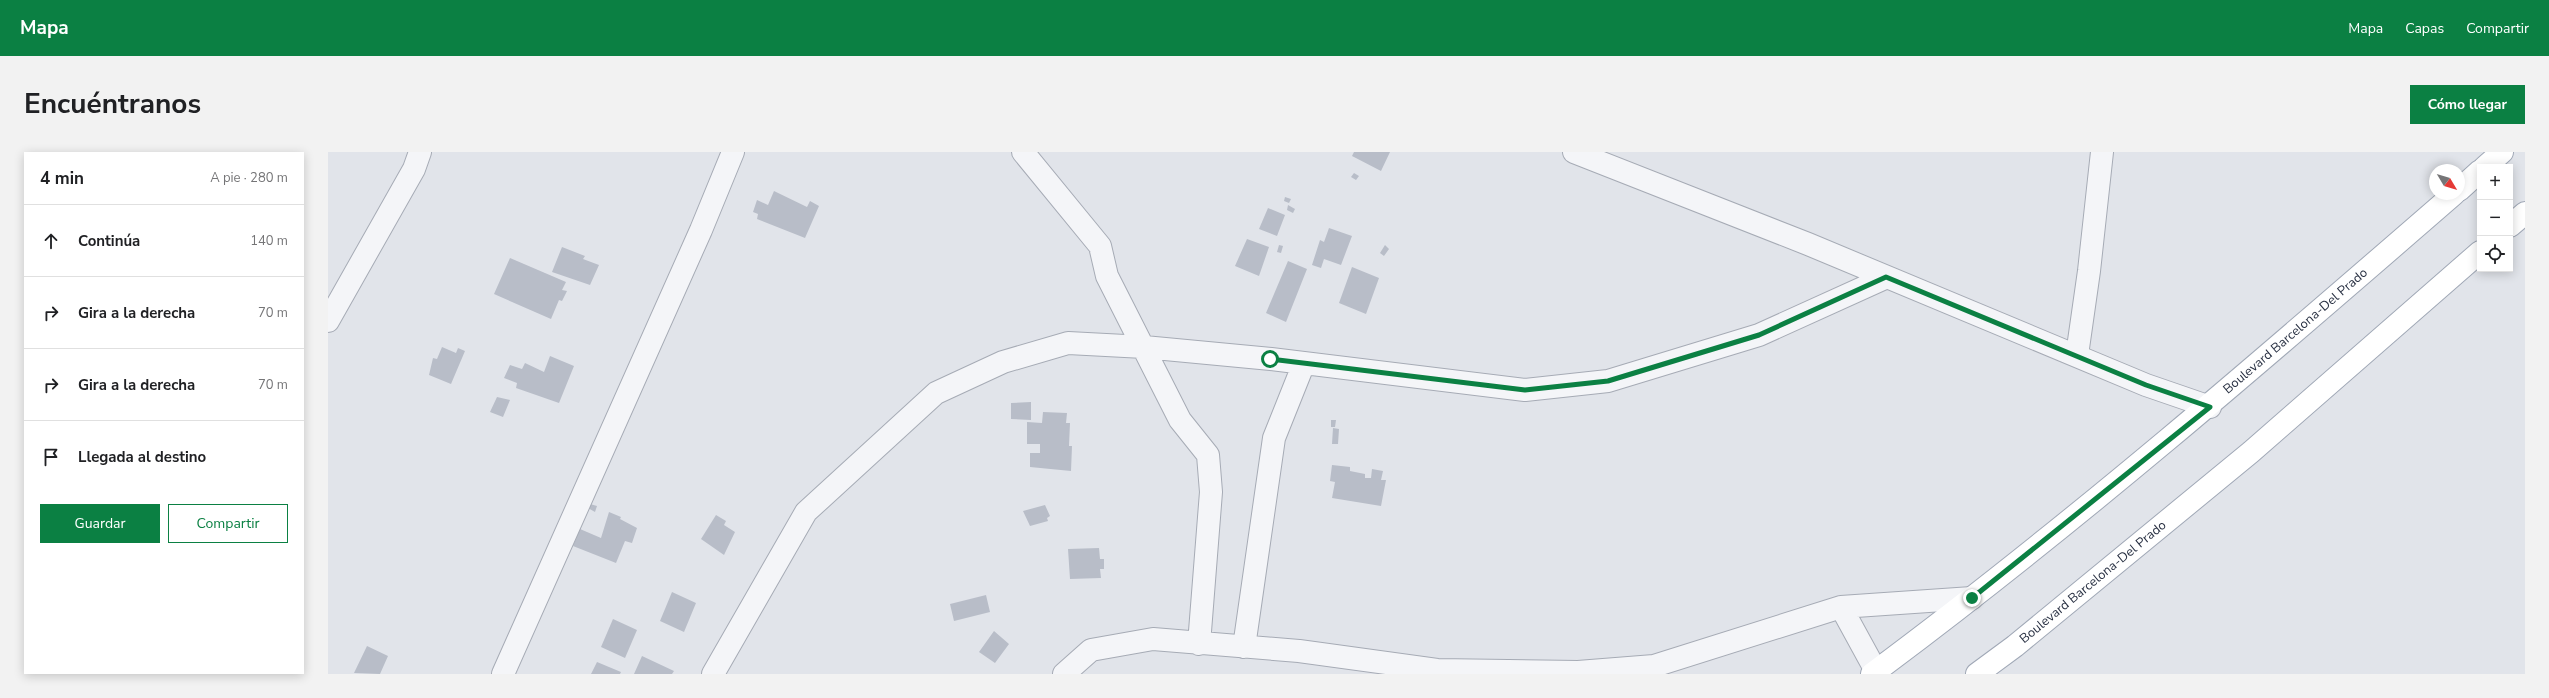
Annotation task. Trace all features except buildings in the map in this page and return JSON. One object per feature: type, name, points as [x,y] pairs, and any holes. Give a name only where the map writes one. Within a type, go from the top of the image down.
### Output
[{"type":"main road","points":[[2488,164],[2502,152]]},
{"type":"main road","points":[[2465,185],[2477,174]]},
{"type":"main road","name":"Boulevard Barcelona-Del Prado","points":[[1874,673],[1972,598],[2210,407],[2447,200]]},
{"type":"main road","points":[[2513,223],[2525,213]]},
{"type":"main road","name":"Boulevard Barcelona-Del Prado","points":[[1977,674],[2015,646],[2251,452],[2477,255]]},
{"type":"street","points":[[328,321],[414,169],[420,152]]},
{"type":"street","points":[[503,674],[701,230],[733,152]]},
{"type":"street","points":[[1023,152],[1100,246],[1107,276],[1180,420],[1208,455],[1211,492],[1199,644]]},
{"type":"street","points":[[1574,152],[1886,277],[2077,355],[2146,385],[2210,407]]},
{"type":"street","points":[[2077,355],[2102,152]]},
{"type":"street","points":[[713,674],[806,512],[936,393],[1003,362],[1068,343],[1144,347],[1304,363],[1525,390],[1608,381],[1759,335],[1886,277]]},
{"type":"street","points":[[1244,647],[1274,438],[1304,363]]},
{"type":"street","points":[[1064,674],[1091,650],[1153,639],[1199,644],[1299,651],[1437,670],[1578,672],[1654,666],[1841,607],[1972,598]]},
{"type":"street","points":[[1841,607],[1874,673]]},
{"type":"route","points":[[1270,359],[1525,390],[1608,381],[1759,335],[1886,277],[2077,355],[2146,385],[2210,407],[1972,598]]}]
